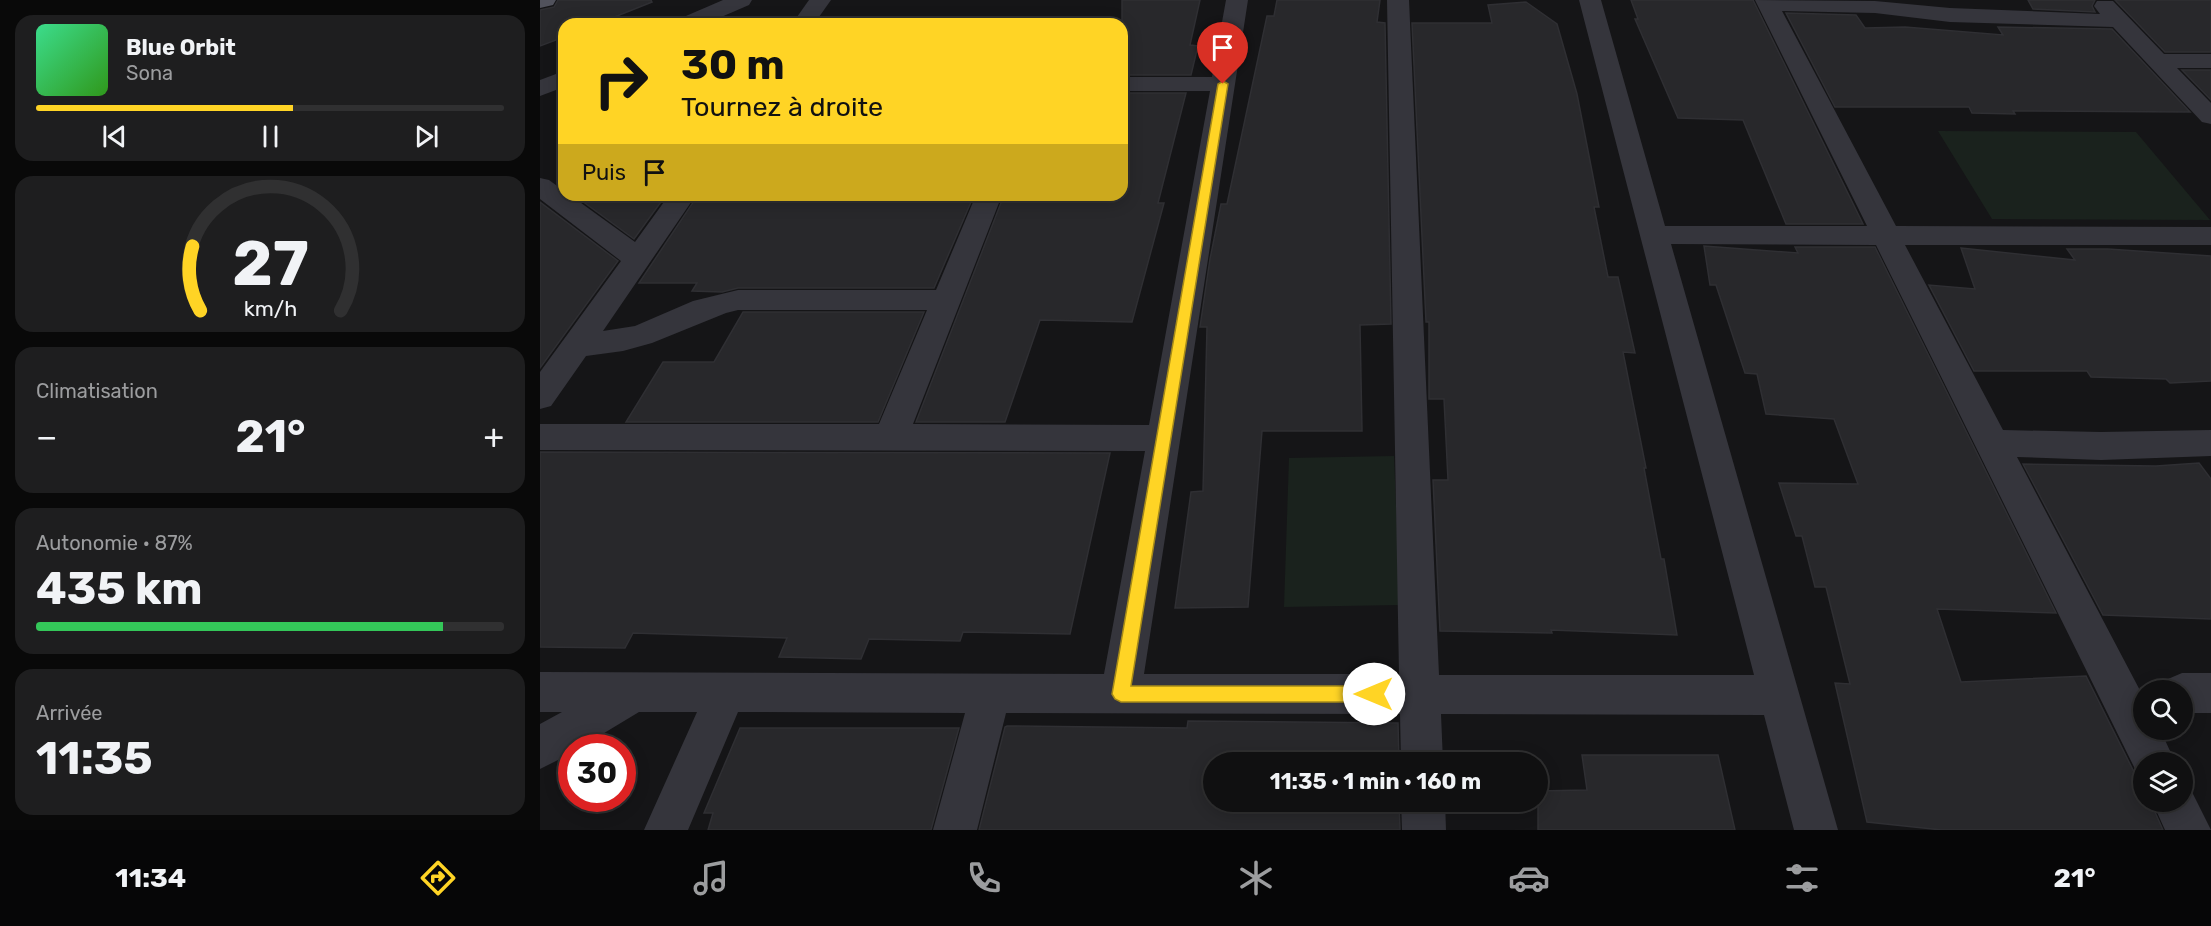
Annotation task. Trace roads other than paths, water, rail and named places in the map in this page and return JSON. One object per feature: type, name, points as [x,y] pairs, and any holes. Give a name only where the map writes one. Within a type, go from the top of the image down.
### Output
[{"type":"main road","points":[[540,2],[545,0]]},
{"type":"street","points":[[700,18],[741,0]]},
{"type":"street","points":[[807,18],[820,0]]},
{"type":"street","points":[[1121,694],[1237,0]]},
{"type":"street","points":[[1398,0],[1422,752]]},
{"type":"street","points":[[1590,0],[1816,830]]},
{"type":"street","points":[[2100,0],[2211,117]]},
{"type":"street","points":[[2119,21],[1950,15],[1875,7],[1767,2],[1993,442],[2131,693],[2151,752]]},
{"type":"street","points":[[2157,60],[2211,61]]},
{"type":"street","points":[[540,89],[558,81]]},
{"type":"street","points":[[1128,84],[1223,84]]},
{"type":"street","points":[[540,186],[558,199]]},
{"type":"street","points":[[560,201],[638,259]]},
{"type":"street","points":[[540,397],[679,201]]},
{"type":"street","points":[[890,439],[987,201]]},
{"type":"street","points":[[1654,235],[2211,236]]},
{"type":"street","points":[[576,345],[631,338],[718,303],[738,300],[946,300]]},
{"type":"street","points":[[540,437],[1164,438]]},
{"type":"street","points":[[1993,442],[2101,446],[2211,443]]},
{"type":"street","points":[[540,692],[1780,695]]},
{"type":"street","points":[[540,748],[633,692]]},
{"type":"street","points":[[666,830],[726,693]]},
{"type":"street","points":[[955,830],[991,693]]},
{"type":"street","points":[[2193,693],[2211,693]]},
{"type":"street","points":[[1423,812],[1424,830]]},
{"type":"street","points":[[2179,812],[2188,830]]}]
